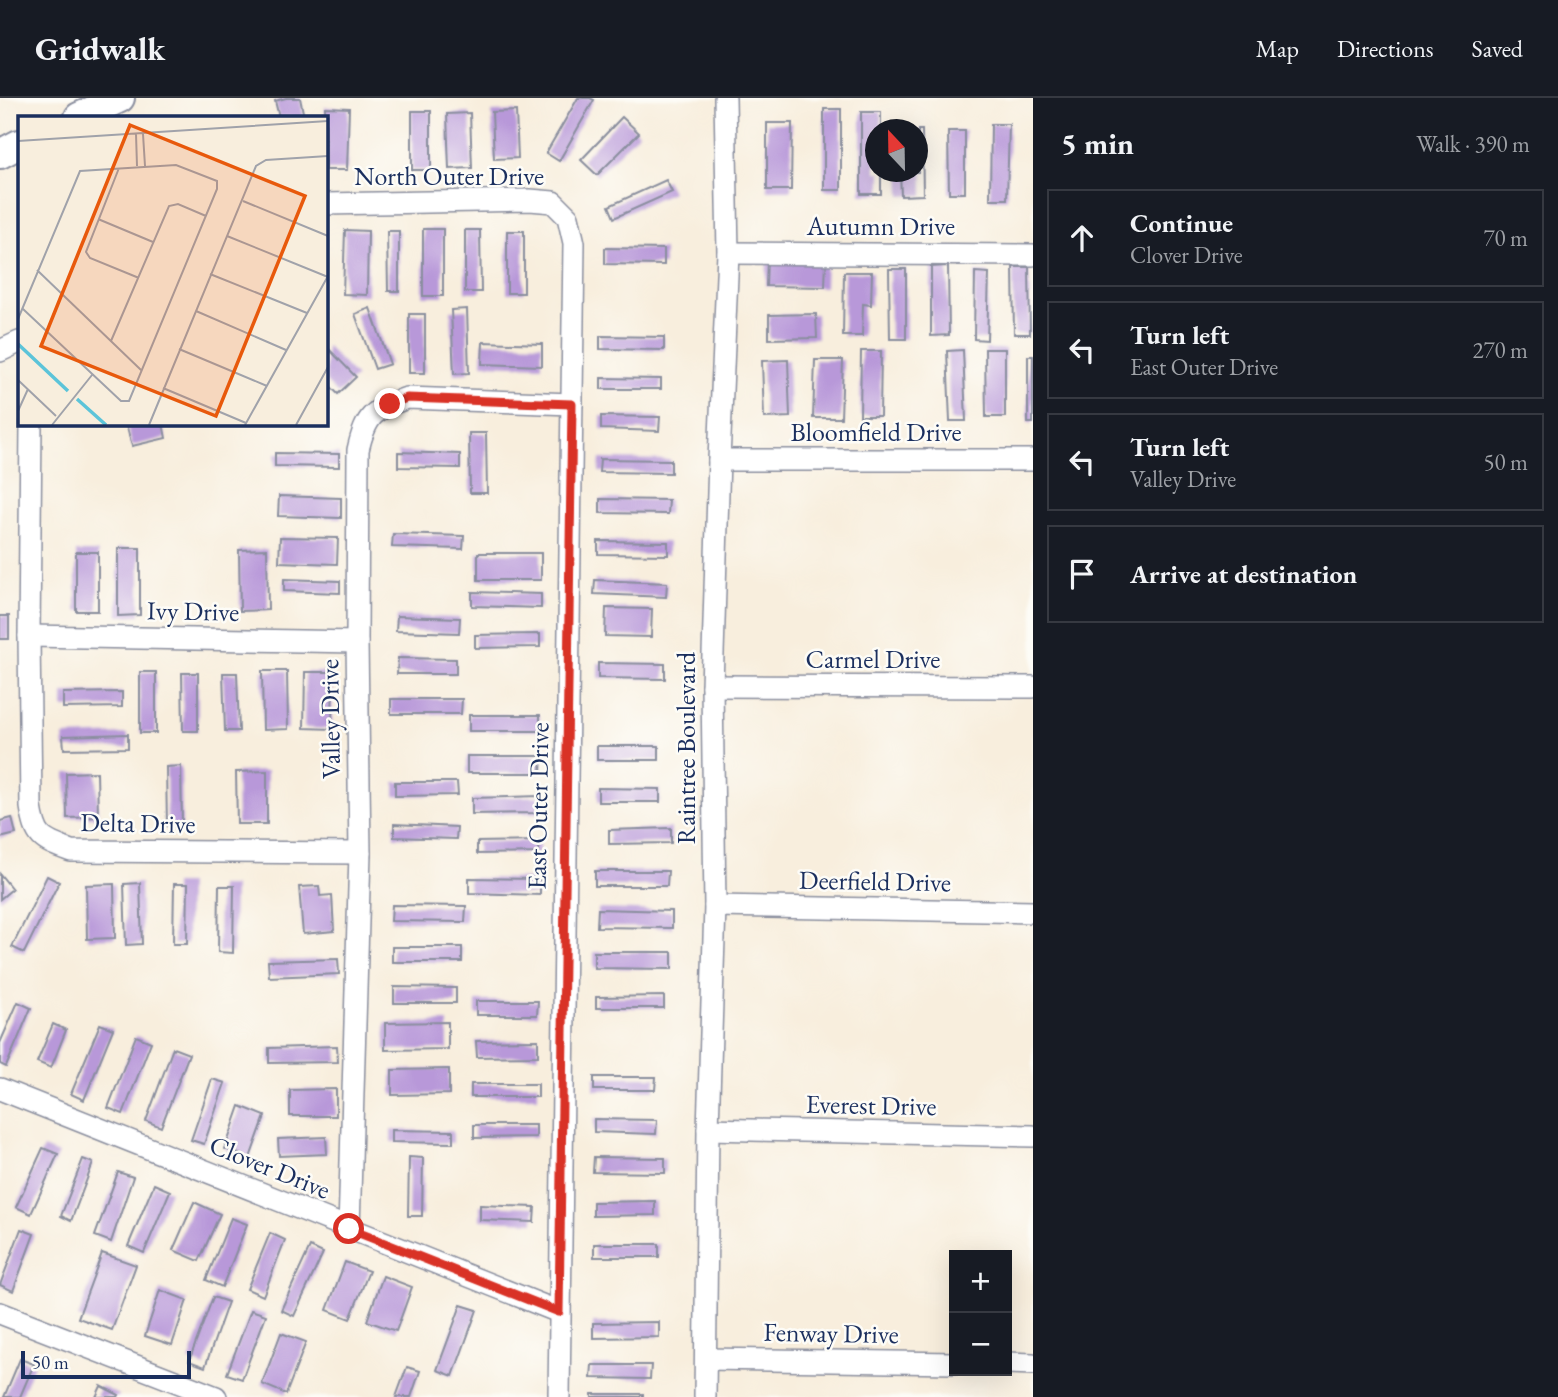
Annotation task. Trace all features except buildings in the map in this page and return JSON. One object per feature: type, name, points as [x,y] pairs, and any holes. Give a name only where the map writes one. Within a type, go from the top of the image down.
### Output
[{"type":"street","points":[[83,116],[120,98]]},
{"type":"street","name":"Raintree Boulevard","points":[[705,1397],[708,1129],[715,906],[712,686],[728,253],[726,98]]},
{"type":"street","points":[[0,153],[18,144]]},
{"type":"street","name":"North Outer Drive","points":[[327,204],[530,200],[553,202],[568,217]]},
{"type":"street","name":"East Outer Drive","points":[[559,1397],[574,243],[568,217]]},
{"type":"street","name":"Autumn Drive","points":[[728,253],[1033,255]]},
{"type":"street","points":[[0,351],[18,342]]},
{"type":"street","name":"Valley Drive","points":[[349,1229],[359,853],[358,450],[363,429],[373,413],[407,398],[572,404]]},
{"type":"street","name":"Delta Drive","points":[[31,425],[29,636],[34,828],[48,843],[71,851],[359,853]]},
{"type":"street","name":"Bloomfield Drive","points":[[719,460],[1033,460]]},
{"type":"street","name":"Ivy Drive","points":[[29,636],[357,642]]},
{"type":"street","name":"Carmel Drive","points":[[712,686],[1033,687]]},
{"type":"street","name":"Deerfield Drive","points":[[715,906],[1033,912]]},
{"type":"street","name":"Clover Drive","points":[[0,1089],[559,1312]]},
{"type":"street","name":"Everest Drive","points":[[708,1129],[1033,1136]]},
{"type":"street","points":[[0,1313],[216,1397]]},
{"type":"street","name":"Fenway Drive","points":[[706,1359],[949,1363]]},
{"type":"street","points":[[1012,1363],[1033,1364]]},
{"type":"route","points":[[349,1229],[559,1312],[572,404],[407,398],[390,404]]}]
